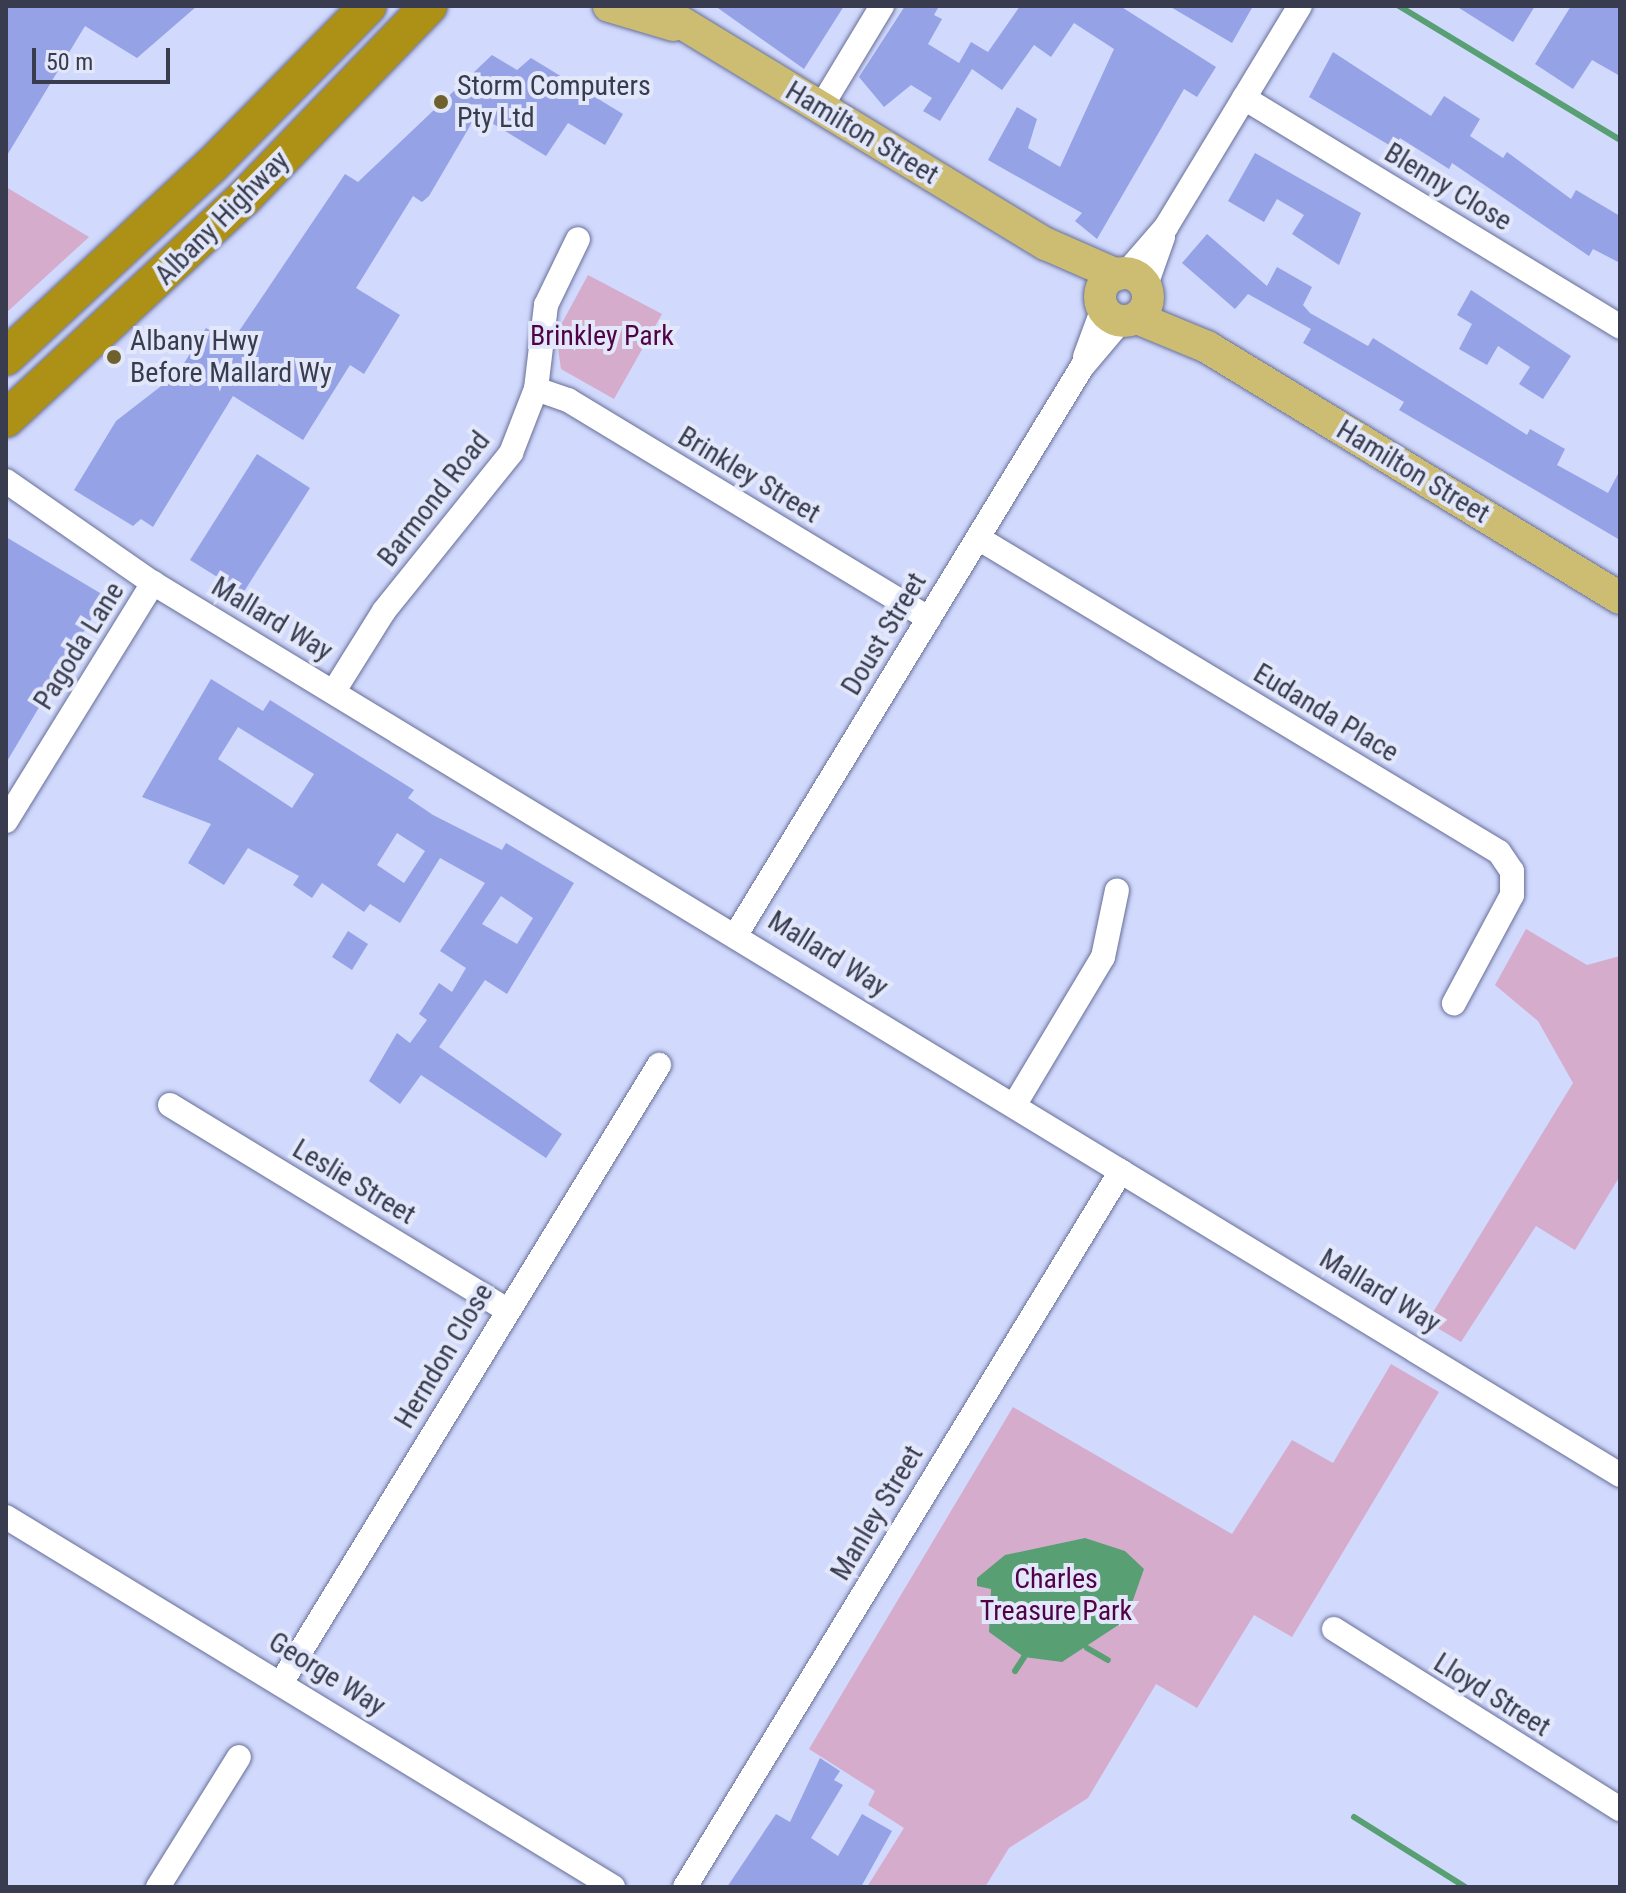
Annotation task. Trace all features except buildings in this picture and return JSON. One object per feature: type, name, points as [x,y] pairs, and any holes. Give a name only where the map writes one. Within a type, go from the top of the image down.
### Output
[{"type":"highway","name":"Albany Highway","points":[[6,357],[211,166],[368,6]]},
{"type":"highway","name":"Albany Highway","points":[[6,419],[198,243],[429,6]]},
{"type":"main road","name":"Hamilton Street","points":[[609,6],[665,16],[821,107],[1046,244],[1125,297],[1620,598]]},
{"type":"street","points":[[821,107],[882,6]]},
{"type":"street","name":"Doust Street","points":[[737,933],[1300,6]]},
{"type":"street","name":"Blenny Close","points":[[1244,98],[1620,327]]},
{"type":"street","name":"Barmond Road","points":[[334,691],[384,611],[490,486],[536,389],[546,305],[578,239]]},
{"type":"street","name":"Brinkley Street","points":[[536,389],[568,400],[929,619]]},
{"type":"street","name":"Mallard Way","points":[[9,486],[153,583],[737,933],[1620,1475]]},
{"type":"street","name":"Eudanda Place","points":[[978,538],[1499,852],[1512,871],[1512,895],[1454,1003]]},
{"type":"street","name":"Pagoda Lane","points":[[6,821],[153,583]]},
{"type":"street","points":[[1015,1104],[1103,957],[1117,890]]},
{"type":"street","name":"Herndon Close","points":[[283,1680],[659,1065]]},
{"type":"street","name":"Leslie Street","points":[[170,1105],[507,1310]]},
{"type":"street","name":"Manley Street","points":[[685,1887],[1121,1171]]},
{"type":"street","name":"George Way","points":[[6,1517],[283,1680],[613,1887]]},
{"type":"street","name":"Lloyd Street","points":[[1334,1629],[1620,1809]]},
{"type":"street","points":[[158,1887],[239,1757]]},
{"type":"green space","points":[[6,187],[89,237],[6,313]]},
{"type":"green space","name":"Brinkley Park","points":[[588,275],[662,314],[614,399],[561,369],[556,334]]},
{"type":"green space","points":[[1526,929],[1587,965],[1620,956],[1620,1176],[1575,1250],[1536,1226],[1461,1342],[1427,1322],[1573,1083],[1538,1021],[1495,985]]},
{"type":"green space","name":"Charles Treasure Park","points":[[1391,1364],[1439,1392],[1292,1637],[1254,1615],[1197,1708],[1156,1684],[1088,1798],[1009,1848],[985,1887],[867,1887],[904,1828],[868,1805],[875,1791],[809,1749],[1013,1407],[1232,1534],[1292,1440],[1333,1463]]},
{"type":"shaded area","points":[[1085,1538],[1125,1551],[1144,1569],[1126,1620],[1062,1662],[1024,1657],[989,1632],[991,1589],[977,1586],[977,1578],[1005,1555]]},
{"type":"waterway","points":[[1399,6],[1620,140]]},
{"type":"waterway","points":[[1087,1648],[1108,1660]]},
{"type":"waterway","points":[[1015,1671],[1024,1657]]},
{"type":"waterway","points":[[1354,1817],[1465,1887]]},
{"type":"place","name":"Storm Computers Pty Ltd","points":[[441,102]]},
{"type":"place","name":"Albany Hwy Before Mallard Wy","points":[[114,357]]}]
